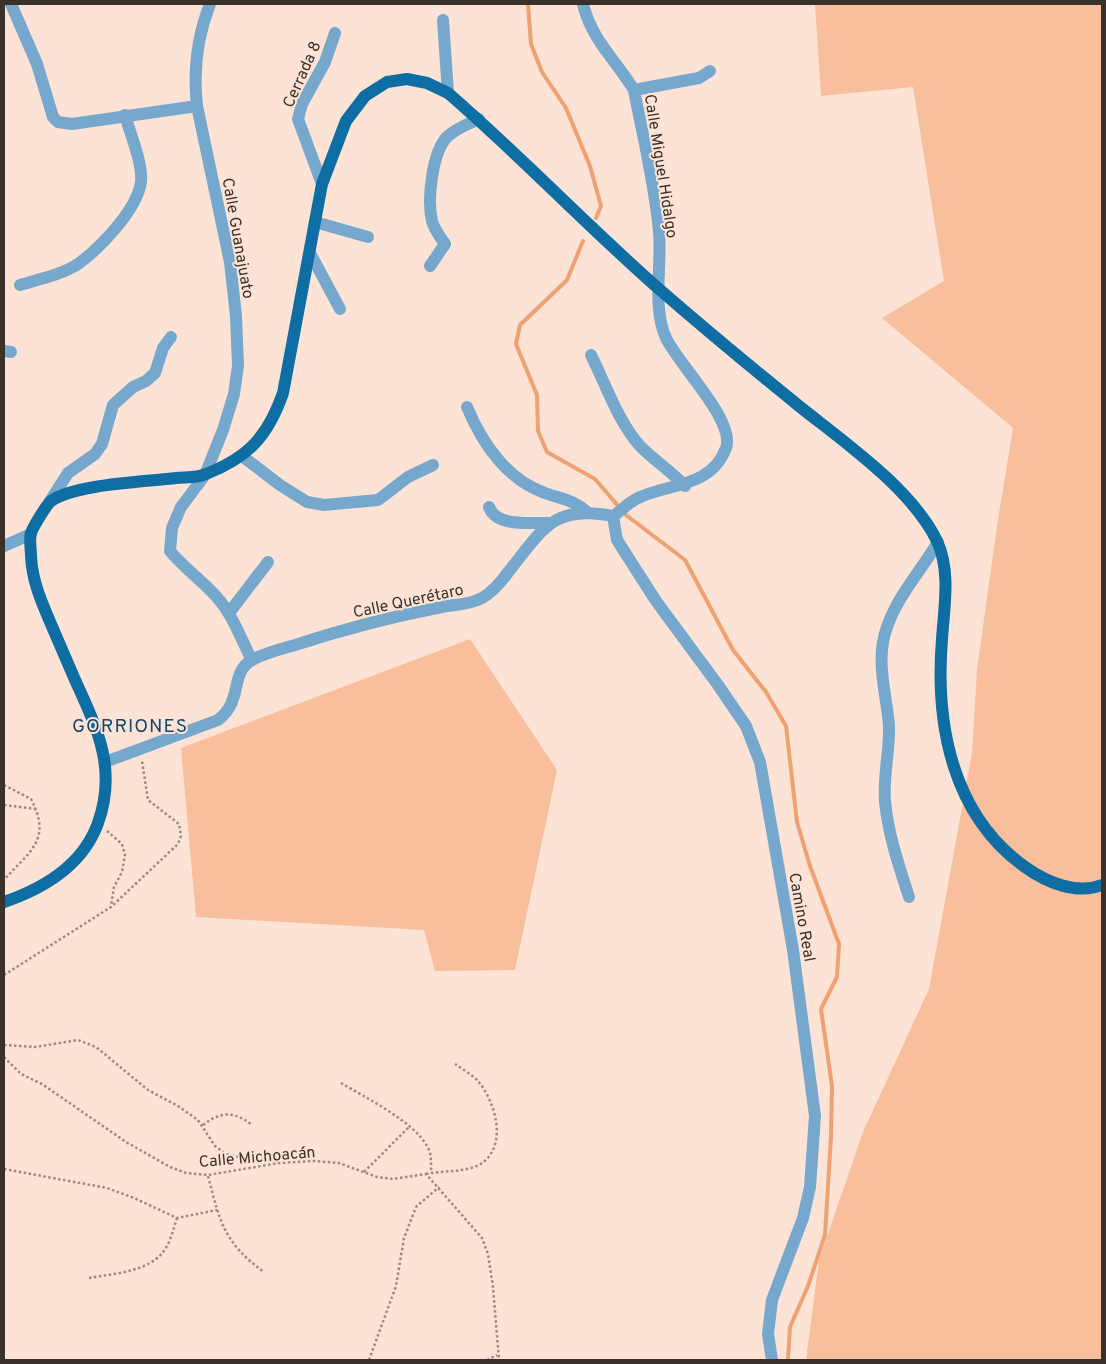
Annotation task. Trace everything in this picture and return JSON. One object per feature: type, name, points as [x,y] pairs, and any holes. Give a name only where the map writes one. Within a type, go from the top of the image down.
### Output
[{"type":"main road","points":[[4,902],[28,894],[55,878],[78,859],[94,835],[102,812],[107,780],[104,749],[91,713],[42,603],[32,574],[31,534],[50,501],[80,490],[204,475],[242,456],[261,437],[274,419],[283,393],[322,184],[346,121],[365,96],[387,82],[407,79],[427,83],[448,93],[658,288],[876,468],[924,519],[938,542],[945,566],[940,657],[940,709],[952,761],[968,804],[986,831],[1004,851],[1040,878],[1069,888],[1096,888],[1102,885]]},
{"type":"street","points":[[11,4],[37,64],[52,116],[58,122],[72,124],[197,106]]},
{"type":"street","name":"Calle Guanajuato","points":[[204,475],[226,421],[234,394],[238,366],[236,316],[230,262],[197,106],[194,80],[198,44],[210,4]]},
{"type":"street","name":"Calle Miguel Hidalgo","points":[[583,4],[586,16],[601,47],[623,72],[634,90],[659,233],[658,288]]},
{"type":"street","points":[[443,20],[448,93]]},
{"type":"street","name":"Cerrada 8","points":[[322,184],[298,119],[302,104],[325,62],[335,33]]},
{"type":"street","points":[[634,90],[699,78],[710,71]]},
{"type":"street","points":[[20,285],[56,275],[78,264],[115,229],[135,200],[141,182],[125,115]]},
{"type":"street","points":[[430,266],[444,244],[432,222],[430,202],[432,173],[440,147],[447,136],[478,119]]},
{"type":"street","points":[[315,222],[368,237]]},
{"type":"street","points":[[310,253],[340,309]]},
{"type":"street","points":[[489,508],[491,512],[518,525],[549,523],[555,518],[587,512],[613,516],[637,498],[684,486],[706,475],[720,461],[727,446],[723,423],[665,337],[658,288]]},
{"type":"street","points":[[50,501],[68,473],[95,454],[102,444],[114,405],[133,387],[146,381],[155,373],[162,348],[171,337]]},
{"type":"street","points":[[591,355],[627,428],[642,447],[668,468],[684,486]]},
{"type":"street","points":[[467,407],[477,431],[484,441],[520,482],[545,493],[577,502],[587,512]]},
{"type":"street","points":[[242,456],[280,485],[307,502],[324,505],[368,503],[378,500],[408,477],[433,465]]},
{"type":"street","points":[[105,762],[218,720],[227,713],[234,701],[241,669],[252,660],[229,613],[211,591],[183,568],[170,551],[172,528],[181,507],[204,475]]},
{"type":"street","name":"Camino Real","points":[[613,516],[617,540],[656,601],[746,726],[760,762],[793,950],[815,1116],[810,1187],[803,1218],[772,1300],[768,1334],[772,1360]]},
{"type":"street","name":"Calle Querétaro","points":[[252,660],[325,635],[442,607],[468,605],[485,596],[502,581],[549,523]]},
{"type":"street","points":[[4,546],[31,534]]},
{"type":"street","points":[[909,897],[890,837],[885,801],[889,727],[880,654],[886,628],[900,596],[926,562],[938,542]]},
{"type":"street","points":[[229,613],[268,562]]},
{"type":"path","points":[[4,975],[111,907],[178,844],[181,836],[179,824],[148,800],[140,749]]},
{"type":"path","points":[[4,785],[31,799],[40,822],[38,838],[33,849],[23,862],[4,880]]},
{"type":"path","points":[[4,805],[36,809]]},
{"type":"path","points":[[98,824],[122,844],[125,856],[122,872],[114,887],[111,907]]},
{"type":"path","points":[[4,1045],[35,1046],[78,1040],[96,1047],[148,1090],[178,1106],[203,1125],[215,1146],[226,1154],[238,1157],[268,1158],[278,1163]]},
{"type":"path","name":"Calle Michoacán","points":[[4,1056],[21,1074],[42,1084],[126,1142],[170,1167],[186,1173],[208,1175],[278,1163],[339,1163],[377,1177],[392,1179],[471,1168],[481,1163],[491,1154],[498,1136],[491,1103],[477,1081],[455,1064]]},
{"type":"path","points":[[341,1083],[419,1135],[427,1146],[431,1158],[431,1173]]},
{"type":"path","points":[[203,1125],[216,1115],[232,1114],[252,1124]]},
{"type":"path","points":[[364,1172],[409,1127]]},
{"type":"path","points":[[4,1169],[108,1188],[178,1218],[217,1210]]},
{"type":"path","points":[[426,1174],[482,1238],[488,1254],[493,1287],[497,1355],[499,1360]]},
{"type":"path","points":[[208,1175],[217,1210],[230,1240],[246,1259],[264,1272]]},
{"type":"path","points":[[369,1360],[396,1286],[404,1238],[416,1207],[439,1187]]},
{"type":"path","points":[[89,1278],[139,1268],[157,1258],[168,1245],[178,1218]]},
{"type":"path","points":[[487,1360],[497,1355]]},
{"type":"shaded area","points":[[815,4],[1102,4],[1102,1360],[806,1360],[819,1260],[863,1132],[929,989],[972,753],[977,670],[1013,428],[882,318],[944,281],[913,87],[821,96]]},
{"type":"shaded area","points":[[470,639],[557,770],[515,970],[435,971],[424,930],[196,917],[181,748]]},
{"type":"waterway","points":[[528,4],[531,44],[542,72],[566,108],[590,166],[601,206],[596,218]]},
{"type":"waterway","points":[[583,241],[567,280],[520,325],[516,344],[537,395],[538,431],[547,452],[595,479],[626,515],[685,560],[733,650],[766,692],[786,726],[797,822],[810,866],[839,944],[837,977],[821,1009],[832,1086],[825,1235],[808,1286],[790,1327],[788,1360]]},
{"type":"district","name":"GORRIONES","points":[[130,725]]}]
